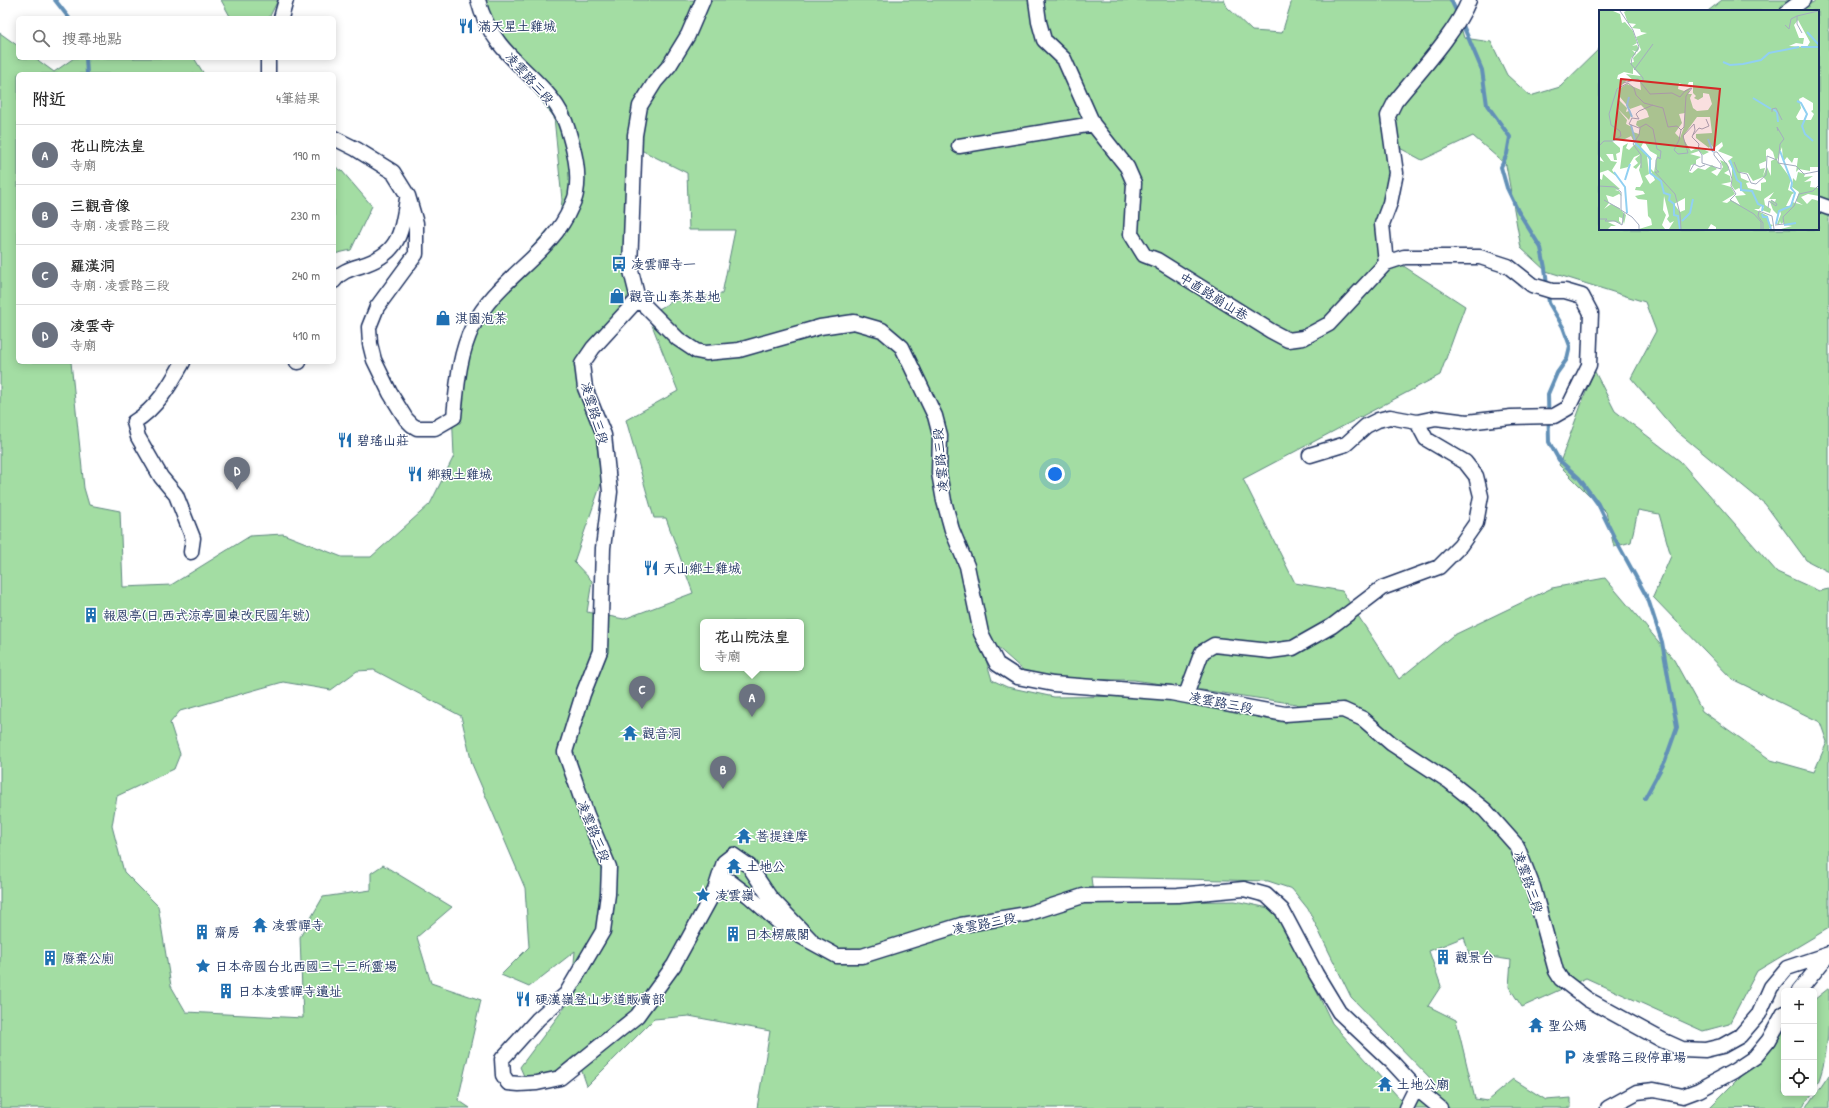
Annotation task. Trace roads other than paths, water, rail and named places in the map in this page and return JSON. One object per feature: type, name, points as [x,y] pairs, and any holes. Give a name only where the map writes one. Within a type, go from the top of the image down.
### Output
[{"type":"street","points":[[282,16],[286,0]]},
{"type":"street","name":"凌雲路三段","points":[[336,139],[356,148],[392,172],[408,196],[416,223],[416,254],[377,306],[369,327],[370,344],[374,360],[406,420],[412,425],[427,429],[435,428],[454,417],[460,364],[473,326],[492,297],[551,238],[565,221],[576,194],[577,163],[568,128],[554,101],[499,44],[483,18],[478,0]]},
{"type":"street","points":[[638,299],[630,267],[635,135],[640,106],[655,82],[669,66],[688,35],[704,0]]},
{"type":"street","name":"中直路崩山巷","points":[[1036,0],[1038,22],[1044,40],[1064,59],[1093,124],[1127,167],[1134,182],[1131,234],[1144,255],[1157,260],[1256,322],[1288,340],[1303,338],[1329,324],[1386,263],[1404,257],[1480,256],[1508,266],[1532,285],[1552,291],[1565,291],[1582,296],[1591,313],[1589,365],[1568,408],[1554,416],[1511,417],[1467,422],[1436,418],[1418,422]]},
{"type":"street","points":[[1789,10],[1803,0]]},
{"type":"street","points":[[1386,263],[1382,224],[1390,203],[1396,173],[1388,116],[1395,102],[1454,27],[1467,6]]},
{"type":"street","points":[[268,60],[268,72]]},
{"type":"street","points":[[959,146],[1093,124]]},
{"type":"street","points":[[336,278],[338,275],[350,269],[375,261],[390,250],[401,230],[408,196]]},
{"type":"street","points":[[1819,204],[1829,208]]},
{"type":"street","name":"凌雲路三段","points":[[811,940],[769,896],[749,866],[733,855],[724,862],[715,890],[674,965],[637,1016],[560,1078],[537,1083],[519,1084],[508,1083],[503,1075],[502,1059],[538,1019],[566,994],[603,931],[608,894],[609,868],[587,815],[565,752],[583,694],[600,651],[603,548],[610,492],[604,435],[585,388],[582,364],[593,348],[638,299],[678,339],[696,351],[706,353],[739,350],[820,327],[854,322],[882,330],[902,347],[935,416],[940,435],[939,473],[944,501],[952,530],[967,566],[981,633],[997,664],[1017,677],[1053,684],[1186,695],[1285,714],[1343,710],[1363,719],[1392,744],[1450,782],[1485,810],[1517,846],[1533,887],[1556,971],[1561,979],[1587,999],[1682,1049],[1705,1050],[1722,1046],[1740,1036],[1759,1014],[1771,987],[1787,968],[1828,954]]},
{"type":"street","points":[[182,364],[166,392],[144,416],[134,422],[138,437],[161,477],[176,495],[193,538],[191,552]]},
{"type":"street","points":[[1186,695],[1202,652],[1214,645],[1270,651],[1293,648],[1332,626],[1382,588],[1440,567],[1460,546],[1476,523],[1481,496],[1476,476],[1465,462],[1426,439],[1418,422],[1390,417],[1378,420],[1366,426],[1346,444],[1310,456]]},
{"type":"street","name":"凌雲路三段","points":[[715,890],[728,880],[749,896],[784,927],[811,940],[837,956],[862,956],[961,925],[1027,914],[1083,896],[1178,895],[1244,889],[1266,895],[1282,910],[1316,974],[1339,1012],[1393,1063],[1416,1088],[1440,1108]]},
{"type":"street","name":"凌雲路三段","points":[[1801,988],[1828,954]]},
{"type":"street","points":[[1608,1108],[1637,1092],[1654,1090],[1683,1096],[1699,1090],[1734,1071],[1755,1057],[1769,1040],[1781,1018]]},
{"type":"street","points":[[1406,1108],[1416,1088]]},
{"type":"waterway","points":[[55,0],[67,16]]},
{"type":"waterway","points":[[1451,0],[1458,15]]},
{"type":"waterway","points":[[1462,23],[1482,70],[1487,105],[1510,137],[1507,154],[1501,167],[1507,188],[1518,211],[1541,248],[1549,303],[1563,327],[1570,346],[1567,359],[1557,373],[1548,394],[1549,442],[1559,460],[1579,478],[1598,504],[1614,537],[1648,599],[1662,642],[1677,727],[1665,761],[1645,798]]},
{"type":"waterway","points":[[86,60],[87,72]]},
{"type":"place","name":"滿天星土雞城","points":[[466,26]]},
{"type":"place","name":"凌雲禪寺一","points":[[619,264]]},
{"type":"place","name":"觀音山奉茶基地","points":[[617,296]]},
{"type":"place","name":"淇園泡茶","points":[[443,318]]},
{"type":"place","name":"碧瑤山莊","points":[[345,440]]},
{"type":"place","name":"鄉親土雞城","points":[[415,474]]},
{"type":"place","name":"凌雲寺","points":[[237,490]]},
{"type":"place","name":"天山鄉土雞城","points":[[651,568]]},
{"type":"place","name":"報恩亭(日,西式涼亭圓桌改民國年號)","points":[[91,615]]},
{"type":"place","name":"羅漢洞","points":[[642,709]]},
{"type":"place","name":"花山院法皇","points":[[752,717]]},
{"type":"place","name":"觀音洞","points":[[630,733]]},
{"type":"place","name":"三觀音像","points":[[723,789]]},
{"type":"place","name":"菩提達摩","points":[[744,836]]},
{"type":"place","name":"土地公","points":[[734,866]]},
{"type":"place","name":"凌雲嶺","points":[[703,895]]},
{"type":"place","name":"凌雲禪寺","points":[[260,925]]},
{"type":"place","name":"齋房","points":[[202,932]]},
{"type":"place","name":"日本楞嚴閣","points":[[733,934]]},
{"type":"place","name":"觀景台","points":[[1443,957]]},
{"type":"place","name":"廢棄公廁","points":[[50,958]]},
{"type":"place","name":"日本帝國台北西國三十三所靈場","points":[[203,966]]},
{"type":"place","name":"日本凌雲禪寺遺址","points":[[226,991]]},
{"type":"place","name":"硬漢嶺登山步道販賣部","points":[[523,999]]},
{"type":"place","name":"聖公媽","points":[[1536,1025]]},
{"type":"place","name":"凌雲路三段停車場","points":[[1570,1057]]},
{"type":"place","name":"土地公廟","points":[[1385,1084]]}]
